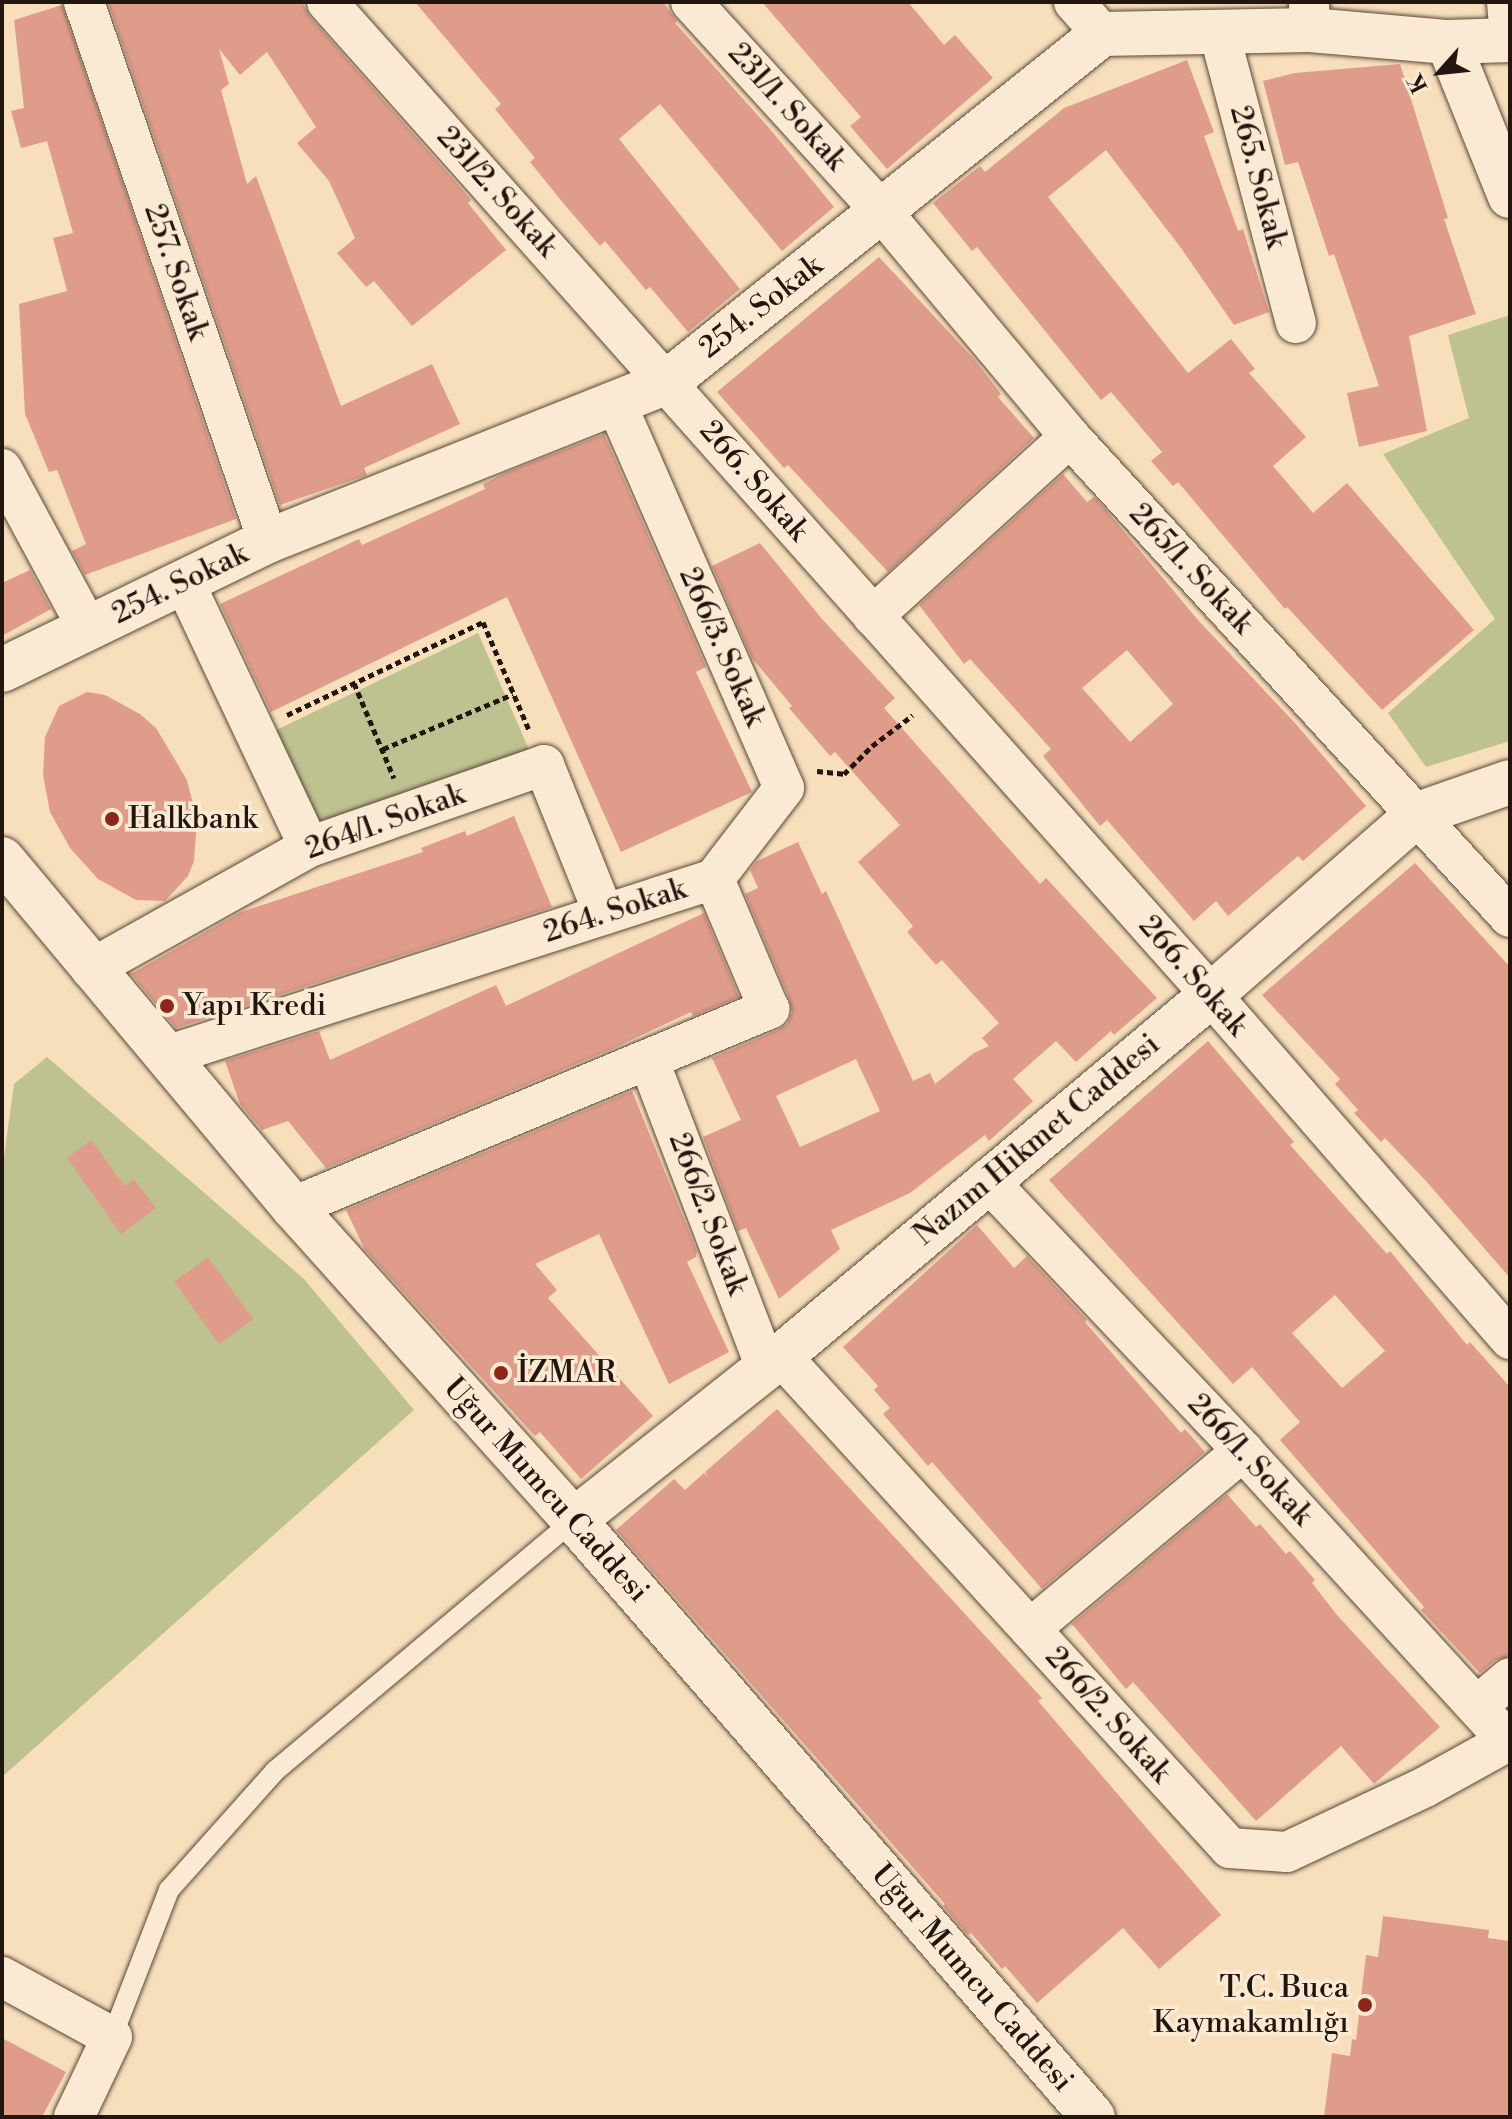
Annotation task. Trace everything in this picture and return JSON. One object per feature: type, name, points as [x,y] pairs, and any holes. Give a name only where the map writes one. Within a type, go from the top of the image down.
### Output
[{"type":"main road","points":[[1102,34],[1219,32],[1310,16],[1448,42],[1510,40]]},
{"type":"main road","name":"254. Sokak","points":[[2,670],[268,541],[667,382],[1102,34]]},
{"type":"main road","points":[[1448,42],[1510,196]]},
{"type":"main road","name":"Nazım Hikmet Caddesi","points":[[574,1520],[774,1362],[1211,995],[1418,814],[1510,782]]},
{"type":"main road","name":"Uğur Mumcu Caddesi","points":[[2,859],[293,1207],[574,1520],[1093,2117]]},
{"type":"street","name":"257. Sokak","points":[[84,2],[268,541]]},
{"type":"street","name":"231/2. Sokak","points":[[327,2],[667,382]]},
{"type":"street","name":"231/1. Sokak","points":[[691,2],[882,212]]},
{"type":"street","points":[[1074,2],[1102,34]]},
{"type":"street","points":[[1507,2],[1510,40]]},
{"type":"street","name":"265. Sokak","points":[[1219,32],[1296,323]]},
{"type":"street","name":"265/1. Sokak","points":[[882,212],[1070,437],[1510,917]]},
{"type":"street","name":"266. Sokak","points":[[667,382],[1211,995],[1510,1339]]},
{"type":"street","name":"266/3. Sokak","points":[[615,401],[777,773]]},
{"type":"street","points":[[873,616],[1070,437]]},
{"type":"street","points":[[2,469],[88,629]]},
{"type":"street","points":[[184,582],[309,847]]},
{"type":"street","points":[[544,765],[604,914]]},
{"type":"street","name":"264/1. Sokak","points":[[91,969],[309,847],[544,765]]},
{"type":"street","points":[[714,879],[784,788],[777,773]]},
{"type":"street","name":"264. Sokak","points":[[166,1056],[714,879],[769,1009],[293,1207]]},
{"type":"street","name":"266/2. Sokak","points":[[649,1061],[774,1362],[1030,1629],[1230,1848],[1287,1852],[1425,1787],[1509,1742]]},
{"type":"street","name":"266/1. Sokak","points":[[987,1180],[1243,1451],[1509,1742]]},
{"type":"street","points":[[1030,1629],[1243,1451]]},
{"type":"street","points":[[1477,1706],[1510,1678]]},
{"type":"street","points":[[2,1977],[112,2037],[74,2117]]},
{"type":"lane","points":[[112,2037],[169,1890],[275,1771],[574,1520]]},
{"type":"path","points":[[254,731],[483,622],[544,765]]},
{"type":"path","points":[[354,683],[409,812]]},
{"type":"path","points":[[777,773],[815,771],[844,774],[872,746],[903,726],[938,688]]},
{"type":"path","points":[[383,749],[513,694]]},
{"type":"green space","points":[[1510,315],[1510,741],[1426,767],[1388,713],[1495,619],[1383,454],[1469,418],[1448,335]]},
{"type":"green space","points":[[478,633],[534,761],[316,834],[270,733]]},
{"type":"green space","points":[[47,1057],[304,1279],[414,1410],[2,1777],[2,1172],[14,1084]]},
{"type":"building","points":[[108,2],[302,2],[310,17],[471,200],[468,203],[506,250],[412,326],[374,281],[366,287],[337,253],[355,238],[329,181],[297,143],[316,127],[267,52],[240,75],[219,49],[229,84],[221,90],[247,184],[256,176],[341,406],[432,364],[460,424],[364,468],[367,475],[280,505]]},
{"type":"building","points":[[415,2],[663,2],[677,21],[675,23],[770,129],[834,207],[782,251],[660,104],[619,139],[740,289],[688,332],[650,287],[646,290],[605,241],[600,246],[564,204],[530,162],[535,158],[495,109],[501,104]]},
{"type":"building","points":[[762,2],[908,2],[944,45],[955,35],[993,78],[887,169],[850,126],[861,117]]},
{"type":"building","points":[[62,5],[236,519],[85,575],[72,551],[86,544],[57,470],[49,472],[25,414],[19,304],[67,291],[53,238],[73,233],[47,141],[21,148],[11,111],[24,108],[14,20]]},
{"type":"building","points":[[1187,60],[1214,132],[1204,136],[1238,231],[1243,229],[1269,312],[1234,325],[1181,248],[1106,150],[1048,197],[1188,373],[1231,339],[1255,369],[1249,373],[1306,437],[1273,466],[1313,513],[1347,483],[1474,630],[1382,710],[1287,607],[1285,609],[1178,482],[1173,486],[1151,461],[1162,452],[1111,392],[1101,400],[977,247],[972,251],[933,203],[980,166],[985,172],[1064,108]]},
{"type":"building","points":[[1400,64],[1448,218],[1444,219],[1476,314],[1409,336],[1427,431],[1359,447],[1347,393],[1379,386],[1334,254],[1329,256],[1298,162],[1285,165],[1263,81],[1295,73]]},
{"type":"building","points":[[879,257],[974,359],[1001,394],[998,397],[1034,438],[888,572],[788,465],[784,468],[717,392]]},
{"type":"building","points":[[604,434],[706,667],[696,672],[752,792],[621,852],[507,597],[271,712],[220,604],[359,539],[362,545],[485,489],[483,484],[505,473]]},
{"type":"building","points":[[1063,474],[1087,502],[1094,497],[1106,510],[1198,620],[1295,723],[1366,806],[1303,861],[1298,856],[1228,916],[1216,901],[1194,921],[1107,820],[1100,826],[1043,756],[1051,749],[970,659],[964,664],[919,605]],"holes":[[[1127,650],[1173,704],[1130,742],[1082,688]]]},
{"type":"building","points":[[760,543],[822,619],[895,698],[884,708],[1040,884],[1046,878],[1157,998],[1114,1035],[1111,1031],[1076,1062],[1056,1041],[1013,1079],[1033,1101],[989,1141],[985,1135],[910,1193],[831,1230],[840,1249],[779,1299],[746,1228],[738,1231],[703,1137],[741,1120],[712,1058],[778,1030],[787,1024],[792,1013],[790,1000],[745,894],[758,888],[750,870],[757,861],[798,842],[822,894],[826,891],[913,1081],[930,1073],[935,1084],[974,1053],[989,1046],[982,1038],[999,1023],[942,960],[936,965],[907,932],[913,926],[858,862],[900,825],[835,752],[830,756],[752,658],[712,566]],"holes":[[[856,1059],[880,1111],[800,1147],[776,1096]]]},
{"type":"building","points":[[30,570],[51,609],[2,636],[2,583]]},
{"type":"building","points":[[87,692],[105,695],[140,714],[156,728],[187,780],[197,820],[194,861],[188,876],[165,901],[136,900],[98,879],[70,848],[50,812],[43,775],[45,737],[59,706]]},
{"type":"building","points":[[514,816],[552,907],[176,1028],[131,974],[241,912],[423,852],[421,848],[465,831],[467,836]]},
{"type":"building","points":[[1415,863],[1510,967],[1510,1278],[1426,1181],[1385,1138],[1381,1142],[1354,1113],[1358,1110],[1335,1084],[1340,1079],[1262,995]]},
{"type":"building","points":[[704,913],[739,997],[693,1016],[691,1012],[612,1049],[326,1168],[288,1121],[262,1130],[240,1104],[225,1061],[319,1031],[330,1060],[496,985],[506,1006]]},
{"type":"building","points":[[1208,1041],[1294,1142],[1290,1145],[1387,1254],[1390,1251],[1467,1345],[1470,1342],[1510,1387],[1510,1656],[1496,1660],[1480,1673],[1421,1610],[1424,1607],[1280,1440],[1300,1422],[1252,1367],[1233,1384],[1049,1180]],"holes":[[[1335,1295],[1385,1351],[1342,1388],[1292,1333]]]},
{"type":"building","points":[[632,1091],[697,1251],[696,1257],[687,1262],[729,1352],[669,1384],[599,1234],[535,1264],[557,1290],[548,1298],[653,1416],[581,1479],[540,1432],[535,1436],[365,1250],[346,1210]]},
{"type":"building","points":[[91,1140],[125,1186],[134,1179],[156,1208],[121,1234],[67,1158]]},
{"type":"building","points":[[977,1225],[1014,1268],[1027,1256],[1087,1320],[1085,1322],[1181,1433],[1185,1429],[1205,1452],[1042,1589],[932,1462],[928,1466],[883,1414],[890,1408],[874,1390],[878,1386],[843,1347]]},
{"type":"building","points":[[208,1257],[253,1319],[219,1344],[174,1282]]},
{"type":"building","points":[[777,1409],[1042,1698],[1038,1701],[1221,1915],[1159,1969],[1123,1928],[1037,2003],[1005,1966],[1002,1969],[971,1933],[968,1935],[943,1906],[945,1904],[616,1530],[674,1479],[685,1490],[704,1473],[708,1478],[705,1472]]},
{"type":"building","points":[[1227,1494],[1256,1527],[1260,1524],[1286,1554],[1290,1551],[1315,1580],[1312,1583],[1337,1615],[1440,1727],[1374,1784],[1341,1746],[1256,1821],[1133,1682],[1126,1689],[1072,1624]]},
{"type":"building","name":"T.C. Buca Kaymakamlığı","points":[[1383,1916],[1489,1930],[1488,1938],[1510,1941],[1510,2117],[1324,2117],[1332,2053],[1350,2056],[1352,2039],[1356,2040],[1366,1955],[1378,1957]]},
{"type":"building","points":[[2,2038],[66,2072],[42,2117],[2,2117]]},
{"type":"place","name":"Halkbank","points":[[112,819]]},
{"type":"place","name":"Yapı Kredi","points":[[167,1006]]},
{"type":"place","name":"İZMAR","points":[[501,1373]]},
{"type":"place","name":"T.C. Buca Kaymakamlığı","points":[[1365,2005]]}]
